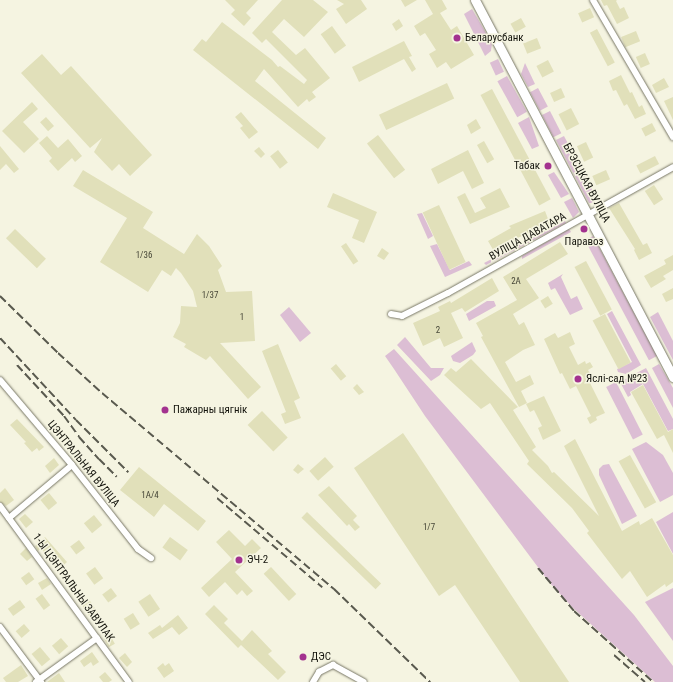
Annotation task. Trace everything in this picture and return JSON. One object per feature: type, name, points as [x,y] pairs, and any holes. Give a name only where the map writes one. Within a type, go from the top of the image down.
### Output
[{"type":"main road","name":"БРЭСЦКАЯ ВУЛІЦА","points":[[475,0],[673,377]]},
{"type":"street","points":[[593,0],[673,137]]},
{"type":"street","name":"ВУЛІЦА ДАВАТАРА","points":[[390,314],[402,316],[589,215],[673,167]]},
{"type":"street","name":"ЦЭНТРАЛЬНАЯ ВУЛІЦА","points":[[0,380],[72,465],[138,549],[151,558]]},
{"type":"street","points":[[9,518],[72,465]]},
{"type":"street","name":"1-Ы ЦЭНТРАЛЬНЫ ЗАВУЛАК","points":[[0,506],[129,682]]},
{"type":"street","points":[[0,627],[39,681],[97,638]]},
{"type":"street","points":[[313,682],[319,672],[335,666],[364,682]]},
{"type":"shaded area","points":[[472,9],[492,43],[491,51],[485,56],[464,14]]},
{"type":"shaded area","points":[[498,59],[504,72],[496,75],[490,63]]},
{"type":"shaded area","points":[[525,63],[535,84],[528,87],[521,74]]},
{"type":"shaded area","points":[[507,76],[527,112],[517,117],[497,81]]},
{"type":"shaded area","points":[[538,88],[548,107],[540,111],[530,92]]},
{"type":"shaded area","points":[[550,111],[561,133],[553,137],[542,115]]},
{"type":"shaded area","points":[[529,117],[539,146],[532,149],[518,123]]},
{"type":"shaded area","points":[[564,136],[596,197],[595,203],[589,203],[556,140]]},
{"type":"shaded area","points":[[554,172],[569,194],[561,198],[548,175]]},
{"type":"shaded area","points":[[572,198],[579,212],[573,218],[564,202]]},
{"type":"shaded area","points":[[422,213],[433,236],[428,239],[417,214]]},
{"type":"shaded area","points":[[565,221],[566,223],[486,265],[484,263]]},
{"type":"shaded area","points":[[569,229],[571,232],[522,259],[522,256]]},
{"type":"shaded area","points":[[593,236],[657,356],[649,360],[585,240]]},
{"type":"shaded area","points":[[437,244],[450,270],[469,261],[472,265],[445,277],[430,246]]},
{"type":"shaded area","points":[[563,274],[561,277],[571,299],[577,296],[583,309],[570,315],[555,288],[551,290],[548,283]]},
{"type":"shaded area","points":[[487,301],[494,301],[496,306],[469,321],[466,314]]},
{"type":"shaded area","points":[[289,307],[311,333],[300,342],[280,315]]},
{"type":"shaded area","points":[[612,311],[641,365],[626,374],[618,372],[617,369],[632,362],[607,314]]},
{"type":"shaded area","points":[[658,312],[673,341],[673,360],[650,317]]},
{"type":"shaded area","points":[[405,337],[431,368],[444,368],[440,375],[431,381],[397,345]]},
{"type":"shaded area","points":[[472,342],[476,351],[473,355],[460,363],[453,361],[451,356]]},
{"type":"shaded area","points":[[394,349],[634,615],[673,666],[673,682],[655,682],[573,608],[549,582],[425,416],[385,356]]},
{"type":"shaded area","points":[[659,364],[673,388],[673,408],[652,368]]},
{"type":"shaded area","points":[[646,368],[673,419],[673,429],[668,431],[643,384],[630,392],[631,395],[628,397],[620,382]]},
{"type":"shaded area","points":[[616,382],[643,435],[633,440],[606,387]]},
{"type":"shaded area","points":[[646,442],[663,455],[673,473],[673,495],[660,502],[632,449]]},
{"type":"shaded area","points":[[609,464],[637,516],[622,524],[599,475],[599,469],[603,465]]},
{"type":"shaded area","points":[[673,512],[673,554],[656,522]]},
{"type":"shaded area","points":[[673,588],[673,641],[645,602]]},
{"type":"building","points":[[225,0],[258,0],[246,13],[251,18],[244,26],[231,14],[235,10]]},
{"type":"building","points":[[282,0],[313,0],[328,12],[304,37],[284,19],[272,32],[296,55],[305,48],[330,78],[312,92],[316,97],[309,102],[307,99],[298,107],[264,69],[255,81],[326,138],[318,149],[193,50],[202,39],[206,42],[222,22],[272,60],[278,67],[280,66],[304,84],[307,80],[266,39],[262,43],[252,33]]},
{"type":"building","points":[[337,0],[361,0],[367,9],[346,24],[336,9],[344,4]]},
{"type":"building","points":[[401,0],[417,0],[405,7]]},
{"type":"building","points":[[425,0],[442,0],[447,9],[440,13],[451,30],[457,26],[474,55],[451,69],[446,62],[437,68],[429,54],[436,50],[425,33],[420,36],[414,26],[433,14]]},
{"type":"building","points":[[601,0],[617,0],[616,1],[620,9],[624,7],[629,18],[617,24],[607,5],[604,6]]},
{"type":"building","points":[[590,8],[594,17],[582,22],[578,13]]},
{"type":"building","points":[[521,18],[526,27],[515,33],[511,24]]},
{"type":"building","points":[[399,19],[403,26],[396,31],[392,24]]},
{"type":"building","points":[[332,26],[346,45],[335,54],[321,34]]},
{"type":"building","points":[[597,29],[615,63],[608,66],[590,33]]},
{"type":"building","points":[[636,31],[640,41],[625,47],[621,37]]},
{"type":"building","points":[[537,38],[541,48],[527,54],[523,44]]},
{"type":"building","points":[[404,41],[412,56],[409,57],[416,69],[412,72],[404,59],[359,82],[352,67]]},
{"type":"building","points":[[645,53],[650,64],[641,68],[636,57]]},
{"type":"building","points":[[42,54],[61,75],[71,66],[152,155],[130,176],[119,164],[112,171],[94,152],[102,138],[90,148],[21,73]]},
{"type":"building","points":[[548,60],[554,72],[542,77],[536,66]]},
{"type":"building","points":[[621,75],[630,93],[632,92],[639,107],[642,105],[646,114],[635,119],[627,104],[624,106],[616,90],[613,91],[609,81]]},
{"type":"building","points":[[664,78],[669,87],[656,93],[652,85]]},
{"type":"building","points":[[447,83],[454,98],[386,130],[379,115]]},
{"type":"building","points":[[561,88],[565,97],[554,102],[550,93]]},
{"type":"building","points":[[492,89],[551,199],[539,205],[481,95]]},
{"type":"building","points":[[673,97],[673,120],[664,101]]},
{"type":"building","points":[[32,102],[38,109],[23,122],[39,139],[24,153],[2,131]]},
{"type":"building","points":[[571,108],[579,124],[567,130],[559,114]]},
{"type":"building","points":[[241,112],[258,132],[249,139],[240,128],[243,126],[235,117]]},
{"type":"building","points":[[46,117],[54,126],[48,131],[40,122]]},
{"type":"building","points":[[476,119],[481,128],[471,134],[467,125]]},
{"type":"building","points":[[652,123],[656,131],[645,136],[641,128]]},
{"type":"building","points":[[378,135],[405,170],[394,178],[367,144]]},
{"type":"building","points":[[47,136],[58,148],[68,139],[82,156],[75,162],[72,158],[58,171],[49,161],[52,158],[39,143]]},
{"type":"building","points":[[484,141],[494,159],[487,163],[477,145]]},
{"type":"building","points":[[586,142],[593,157],[584,162],[577,146]]},
{"type":"building","points":[[0,146],[19,169],[14,173],[6,164],[0,170]]},
{"type":"building","points":[[259,147],[265,154],[261,158],[254,151]]},
{"type":"building","points":[[278,150],[288,163],[280,169],[270,156]]},
{"type":"building","points":[[468,150],[484,183],[472,189],[463,171],[438,184],[431,169]]},
{"type":"building","points":[[655,156],[659,164],[640,174],[636,166]]},
{"type":"building","points":[[83,170],[153,212],[143,228],[184,254],[197,234],[209,246],[222,266],[218,270],[226,292],[252,291],[255,341],[220,343],[261,387],[248,399],[210,356],[206,360],[184,347],[186,344],[173,337],[180,323],[181,306],[197,307],[193,291],[176,268],[171,276],[162,270],[148,292],[100,262],[127,218],[73,186]]},
{"type":"building","points":[[606,170],[610,179],[596,185],[592,176]]},
{"type":"building","points":[[654,185],[663,199],[654,205],[645,191]]},
{"type":"building","points":[[500,188],[510,207],[470,224],[457,197],[465,193],[475,213],[486,208],[480,198]]},
{"type":"building","points":[[333,193],[377,212],[364,243],[352,238],[359,220],[327,207]]},
{"type":"building","points":[[619,203],[643,245],[647,243],[652,253],[639,260],[634,250],[635,249],[609,208]]},
{"type":"building","points":[[439,205],[466,262],[449,270],[423,213]]},
{"type":"building","points":[[545,211],[550,224],[508,242],[510,245],[495,253],[488,241],[511,228],[509,226]]},
{"type":"building","points":[[15,229],[46,259],[37,268],[6,238]]},
{"type":"building","points":[[560,242],[568,254],[526,279],[539,298],[513,314],[519,325],[524,322],[535,345],[523,350],[505,362],[516,382],[530,375],[534,384],[521,391],[527,403],[519,407],[481,337],[483,336],[476,323],[517,300],[503,277]]},
{"type":"building","points":[[346,243],[358,261],[353,265],[341,246]]},
{"type":"building","points":[[382,248],[389,253],[384,260],[377,256]]},
{"type":"building","points":[[673,255],[673,270],[663,276],[666,279],[651,288],[644,276],[666,264],[664,260]]},
{"type":"building","points":[[586,261],[612,310],[600,316],[575,267]]},
{"type":"building","points":[[492,278],[499,291],[465,312],[462,308],[451,313],[463,338],[444,347],[440,338],[423,346],[413,323],[440,311],[438,307],[450,301],[451,303]]},
{"type":"building","points":[[673,288],[673,299],[666,302],[662,294]]},
{"type":"building","points":[[548,296],[553,304],[545,308],[540,301]]},
{"type":"building","points":[[605,314],[631,363],[618,369],[593,321]]},
{"type":"building","name":"Яслі-сад №23","points":[[570,332],[575,344],[569,347],[578,365],[585,361],[586,364],[590,362],[593,367],[588,370],[590,373],[586,375],[605,413],[596,417],[597,420],[590,424],[587,418],[591,416],[576,386],[570,389],[562,373],[560,374],[544,339],[555,333],[558,338]]},
{"type":"building","points":[[278,344],[300,398],[294,401],[301,418],[285,424],[281,414],[286,412],[262,351]]},
{"type":"building","points":[[471,359],[518,407],[513,410],[536,447],[532,450],[548,466],[552,473],[554,472],[599,516],[564,446],[575,439],[622,531],[639,521],[640,525],[652,518],[673,555],[673,582],[666,587],[665,584],[647,597],[630,571],[622,579],[587,533],[589,531],[572,508],[527,464],[529,461],[490,403],[481,409],[444,375],[451,368],[456,372]]},
{"type":"building","points":[[336,364],[346,376],[341,381],[331,368]]},
{"type":"building","points":[[357,384],[364,392],[359,395],[353,388]]},
{"type":"building","points":[[643,385],[668,432],[673,429],[673,453],[664,435],[657,439],[631,392]]},
{"type":"building","points":[[544,396],[561,431],[543,440],[538,428],[542,426],[534,410],[530,412],[526,404]]},
{"type":"building","points":[[262,411],[288,438],[273,452],[248,425]]},
{"type":"building","points":[[17,419],[44,447],[39,451],[37,448],[32,452],[24,443],[26,442],[10,425]]},
{"type":"building","points":[[403,433],[569,682],[520,682],[455,585],[439,596],[354,468]]},
{"type":"building","points":[[630,455],[656,502],[645,509],[619,461]]},
{"type":"building","points":[[325,457],[334,467],[318,481],[309,471]]},
{"type":"building","points":[[54,458],[59,465],[50,473],[45,466]]},
{"type":"building","points":[[88,462],[97,473],[93,476],[84,465]]},
{"type":"building","points":[[298,464],[304,469],[298,474],[293,470]]},
{"type":"building","points":[[139,467],[206,521],[198,531],[164,504],[154,517],[120,490]]},
{"type":"building","points":[[329,486],[357,516],[353,520],[360,527],[355,531],[349,524],[347,526],[318,495]]},
{"type":"building","points":[[5,488],[14,500],[6,506],[0,502],[0,493]]},
{"type":"building","points":[[49,493],[57,503],[49,510],[40,500]]},
{"type":"building","points":[[307,512],[381,584],[376,589],[301,518]]},
{"type":"building","points":[[25,514],[33,522],[26,528],[19,519]]},
{"type":"building","points":[[94,515],[102,525],[92,533],[84,523]]},
{"type":"building","name":"ЭЧ-2","points":[[229,530],[245,546],[252,539],[261,548],[235,572],[253,591],[247,596],[242,590],[237,595],[225,582],[209,597],[201,588],[232,559],[216,542]]},
{"type":"building","points":[[45,537],[67,562],[57,571],[41,548],[38,551],[35,546]]},
{"type":"building","points":[[170,537],[188,550],[180,560],[162,548]]},
{"type":"building","points":[[79,540],[85,548],[76,555],[70,547]]},
{"type":"building","points":[[26,548],[32,557],[27,561],[20,554]]},
{"type":"building","points":[[95,567],[103,578],[94,585],[86,573]]},
{"type":"building","points":[[271,567],[296,594],[289,601],[264,574]]},
{"type":"building","points":[[29,572],[34,579],[26,585],[21,578]]},
{"type":"building","points":[[47,578],[51,584],[42,590],[38,583]]},
{"type":"building","points":[[111,588],[117,596],[108,603],[102,595]]},
{"type":"building","points":[[42,594],[50,605],[44,610],[36,599]]},
{"type":"building","points":[[150,594],[160,609],[148,617],[138,602]]},
{"type":"building","points":[[20,600],[25,607],[13,616],[8,609]]},
{"type":"building","points":[[90,601],[98,613],[90,618],[83,606]]},
{"type":"building","points":[[214,605],[228,619],[224,623],[242,641],[252,630],[272,651],[268,654],[286,672],[278,680],[241,645],[238,648],[205,614]]},
{"type":"building","points":[[133,613],[140,624],[131,630],[124,619]]},
{"type":"building","points":[[178,615],[188,628],[179,635],[172,627],[153,639],[148,633],[160,625],[162,628]]},
{"type":"building","points":[[24,624],[30,631],[22,638],[16,631]]},
{"type":"building","points":[[110,635],[115,644],[109,647],[104,638]]},
{"type":"building","points":[[61,638],[68,646],[59,654],[52,646]]},
{"type":"building","points":[[40,647],[50,659],[42,666],[32,654]]},
{"type":"building","points":[[92,652],[99,662],[93,666],[91,662],[84,667],[80,661]]},
{"type":"building","points":[[125,653],[132,662],[127,667],[119,658]]},
{"type":"building","points":[[163,663],[165,666],[169,663],[174,671],[164,678],[157,668]]},
{"type":"building","points":[[21,665],[28,676],[18,682],[6,682],[3,678]]},
{"type":"building","points":[[105,672],[112,680],[109,682],[103,682],[99,677]]},
{"type":"building","points":[[59,673],[65,682],[47,682]]},
{"type":"railway","points":[[0,296],[58,353],[102,393],[334,589],[430,682]]},
{"type":"railway","points":[[0,338],[76,420],[128,472]]},
{"type":"railway","points":[[17,365],[64,416],[79,437],[117,477]]},
{"type":"railway","points":[[217,498],[322,587]]},
{"type":"railway","points":[[538,568],[574,611],[653,682]]},
{"type":"railway","points":[[614,655],[645,682]]},
{"type":"place","name":"Беларусбанк","points":[[457,38]]},
{"type":"place","name":"Табак","points":[[548,166]]},
{"type":"place","name":"Паравоз","points":[[584,229]]},
{"type":"place","name":"Яслі-сад №23","points":[[578,379]]},
{"type":"place","name":"Пажарны цягнік","points":[[165,410]]},
{"type":"place","name":"ЭЧ-2","points":[[239,560]]},
{"type":"place","name":"ДЭС","points":[[303,657]]}]
